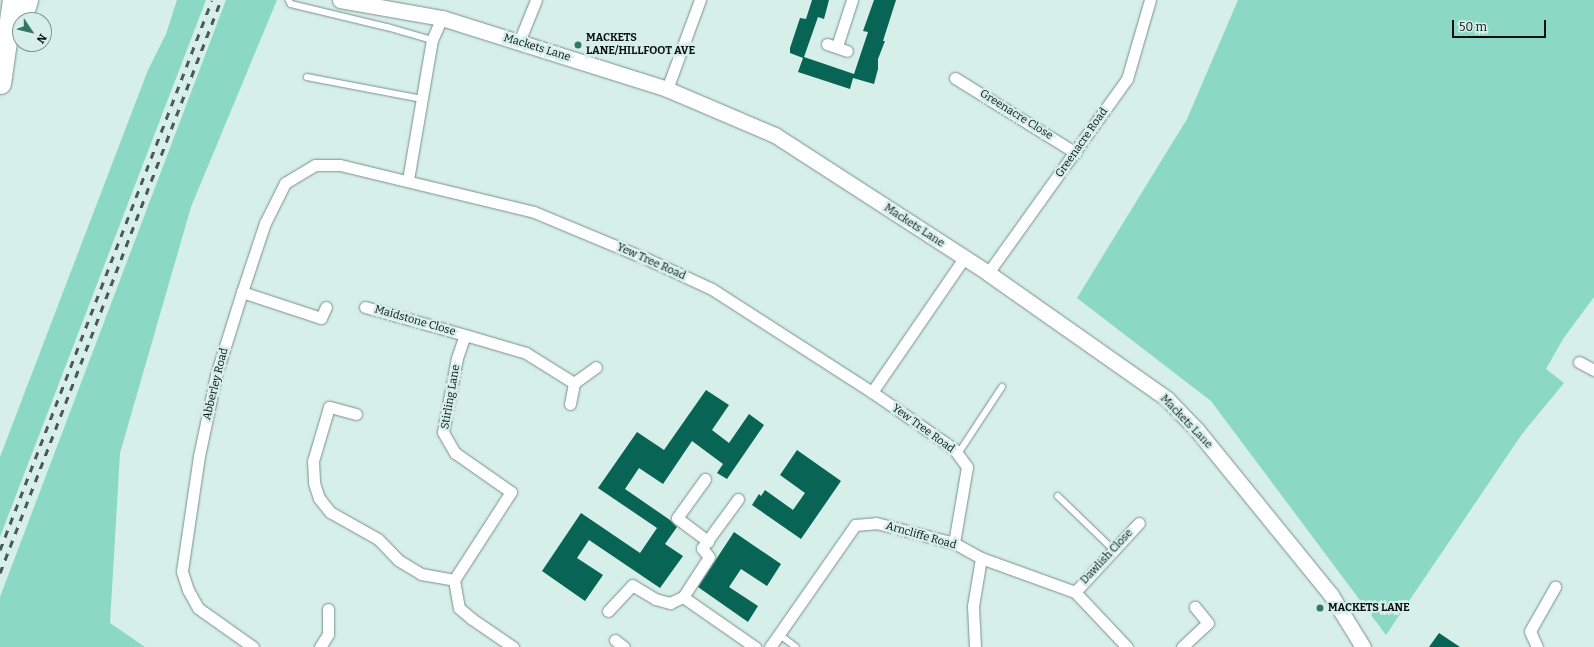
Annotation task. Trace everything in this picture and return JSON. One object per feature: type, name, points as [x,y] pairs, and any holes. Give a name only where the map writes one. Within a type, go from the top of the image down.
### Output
[{"type":"highway","points":[[0,86],[13,0]]},
{"type":"highway","points":[[24,12],[28,0]]},
{"type":"highway","points":[[0,86],[12,50]]},
{"type":"street","name":"Mackets Lane","points":[[340,0],[360,2],[442,18],[667,88],[775,135],[988,273],[1167,399],[1197,430],[1331,596],[1362,647]]},
{"type":"street","points":[[519,42],[536,0]]},
{"type":"street","points":[[667,88],[700,0]]},
{"type":"street","points":[[837,47],[852,0]]},
{"type":"street","name":"Greenacre Road","points":[[988,273],[1076,153],[1127,79],[1150,0]]},
{"type":"street","points":[[408,180],[432,40],[442,18]]},
{"type":"street","name":"Greenacre Close","points":[[956,78],[1076,153]]},
{"type":"street","name":"Abberley Road","points":[[253,647],[198,608],[188,590],[182,571],[199,456],[216,375],[242,292],[266,223],[285,183],[315,165],[340,165],[364,171]]},
{"type":"street","name":"Yew Tree Road","points":[[364,171],[408,180],[534,212],[647,259],[712,289],[872,392],[954,449],[967,467],[954,543]]},
{"type":"street","points":[[872,392],[964,258]]},
{"type":"street","points":[[242,292],[321,318],[326,306]]},
{"type":"street","name":"Maidstone Close","points":[[365,306],[465,335]]},
{"type":"street","points":[[465,335],[526,353],[574,383]]},
{"type":"street","name":"Stirling Lane","points":[[454,580],[511,492],[455,453],[443,432],[457,358],[465,335]]},
{"type":"street","points":[[1579,362],[1594,370]]},
{"type":"street","points":[[570,404],[574,383],[596,367]]},
{"type":"street","points":[[356,414],[329,407],[313,461],[314,483],[319,498],[330,512],[378,539],[398,560],[421,574],[454,580],[459,608],[472,619],[513,647]]},
{"type":"street","points":[[704,479],[677,518],[708,541]]},
{"type":"street","points":[[608,611],[632,585],[655,599],[670,603],[684,597],[709,557],[702,548],[738,499]]},
{"type":"street","name":"Arncliffe Road","points":[[770,647],[856,525],[876,523],[954,543],[982,558],[1075,592],[1127,647]]},
{"type":"street","name":"Dawlish Close","points":[[1075,592],[1139,523]]},
{"type":"street","points":[[975,647],[972,606],[982,558]]},
{"type":"street","points":[[1537,647],[1530,631],[1556,587]]},
{"type":"street","points":[[684,597],[755,647]]},
{"type":"street","points":[[1182,647],[1208,623],[1195,607]]},
{"type":"street","points":[[320,647],[328,634],[328,609]]},
{"type":"lane","points":[[289,0],[291,4],[387,27],[432,40]]},
{"type":"lane","points":[[307,78],[422,99]]},
{"type":"lane","points":[[957,454],[1002,387]]},
{"type":"lane","points":[[1058,496],[1114,550]]},
{"type":"lane","points":[[779,634],[796,647]]},
{"type":"green space","points":[[177,0],[206,0],[0,537],[0,457],[148,70],[166,34]]},
{"type":"green space","points":[[226,0],[277,0],[191,207],[120,453],[110,623],[145,647],[0,647],[0,597]]},
{"type":"green space","points":[[1238,0],[1594,0],[1594,297],[1563,339],[1546,369],[1564,383],[1522,434],[1386,635],[1211,401],[1077,298],[1187,119]]},
{"type":"building","points":[[812,0],[829,0],[824,19],[818,17],[804,57],[854,74],[868,32],[863,31],[874,0],[896,0],[883,41],[885,41],[878,59],[878,69],[874,84],[853,78],[850,89],[798,72],[803,58],[790,53],[790,48],[800,18],[806,19]]},
{"type":"building","points":[[706,390],[729,405],[712,430],[729,443],[749,414],[764,425],[727,479],[717,473],[723,464],[692,441],[663,484],[639,468],[625,489],[670,520],[677,527],[665,544],[683,556],[660,588],[589,540],[577,558],[603,575],[585,601],[542,571],[581,513],[640,553],[657,528],[598,488],[637,432],[664,450]]},
{"type":"building","points":[[797,450],[841,481],[801,539],[752,505],[759,494],[761,496],[765,490],[793,510],[805,493],[780,475]]},
{"type":"building","points":[[734,532],[781,564],[767,586],[741,569],[729,587],[758,606],[748,622],[698,587]]},
{"type":"building","points":[[1439,633],[1460,647],[1429,647]]},
{"type":"railway","points":[[0,550],[212,0]]},
{"type":"railway","points":[[0,573],[221,0]]},
{"type":"place","name":"MACKETS LANE/HILLFOOT AVE","points":[[578,45]]},
{"type":"place","name":"MACKETS LANE","points":[[1320,608]]}]
